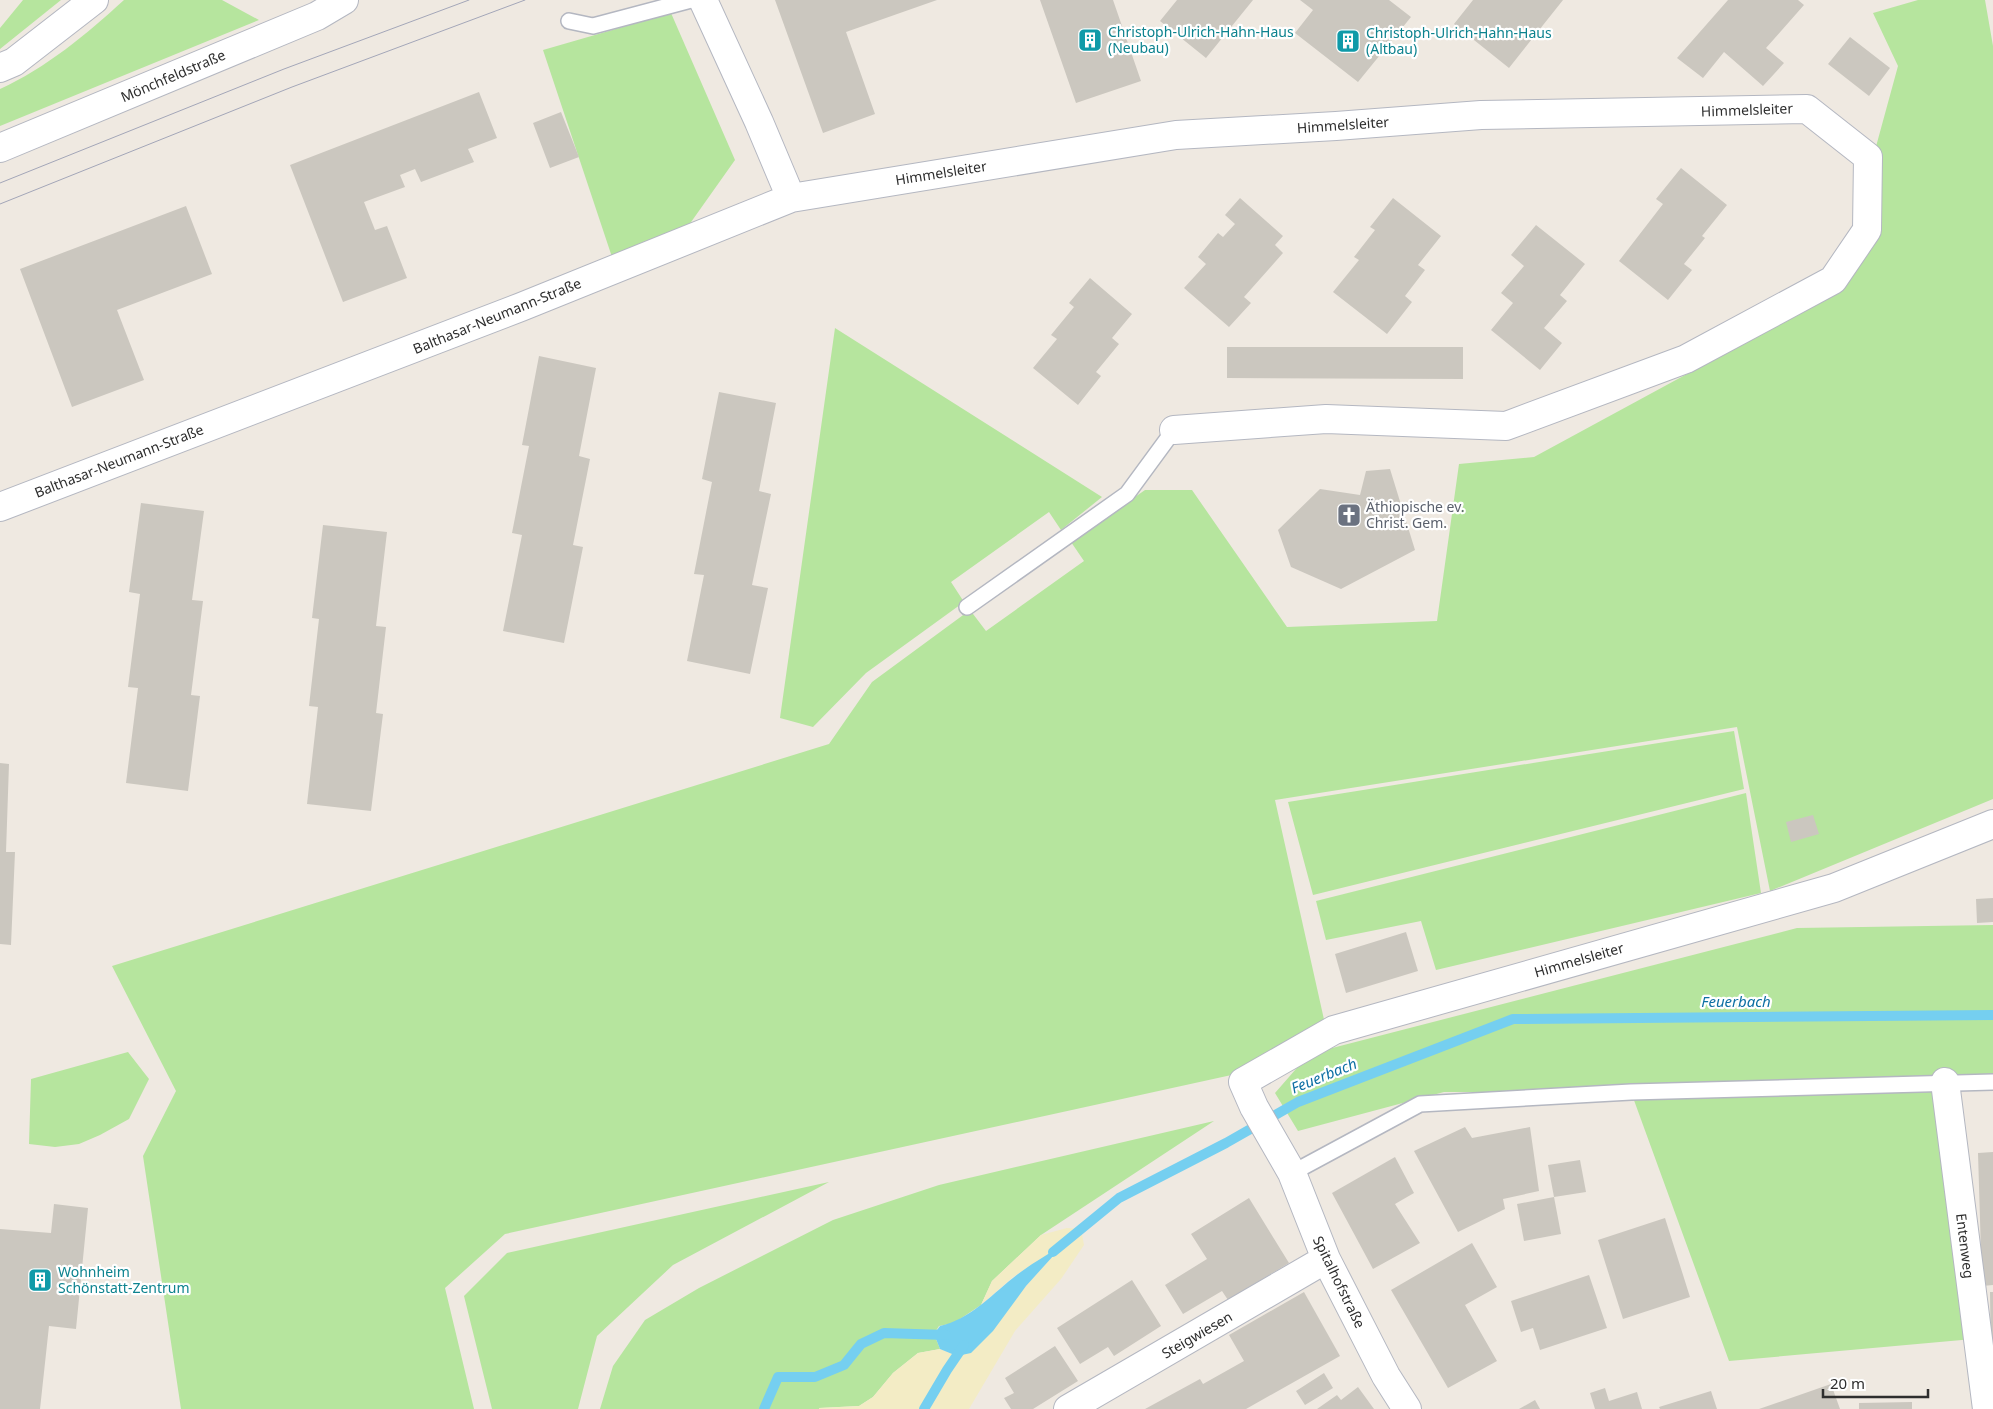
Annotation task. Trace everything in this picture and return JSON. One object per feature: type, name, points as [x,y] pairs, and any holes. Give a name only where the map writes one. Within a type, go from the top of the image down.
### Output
[{"type":"street","points":[[0,68],[14,62],[94,0]]},
{"type":"street","name":"Mönchfeldstraße","points":[[0,148],[317,16],[344,0]]},
{"type":"street","points":[[703,0],[759,122],[791,198]]},
{"type":"street","name":"Himmelsleiter","points":[[791,198],[1176,135],[1336,126],[1481,114],[1807,108],[1868,157],[1867,230],[1833,280],[1686,358],[1506,426],[1326,419],[1174,430]]},
{"type":"street","name":"Balthasar-Neumann-Straße","points":[[0,507],[521,307],[791,198]]},
{"type":"street","name":"Himmelsleiter","points":[[1285,1162],[1254,1107],[1243,1082],[1334,1030],[1834,888],[1993,824]]},
{"type":"street","name":"Entenweg","points":[[1945,1082],[1987,1409]]},
{"type":"street","name":"Spitalhofstraße","points":[[1285,1162],[1326,1260],[1386,1376],[1407,1409]]},
{"type":"street","name":"Steigwiesen","points":[[1068,1409],[1326,1260]]},
{"type":"lane","points":[[569,21],[593,26],[690,0]]},
{"type":"lane","points":[[967,607],[1127,494],[1174,430]]},
{"type":"lane","points":[[1285,1162],[1420,1104],[1631,1092],[1993,1082]]},
{"type":"green space","points":[[23,0],[61,0],[0,49],[0,28]]},
{"type":"green space","points":[[124,0],[222,0],[259,20],[0,126],[0,89],[50,61]]},
{"type":"green space","points":[[1918,0],[1985,0],[1993,46],[1993,799],[1770,891],[1737,727],[1275,800],[1325,1024],[1236,1074],[505,1234],[445,1288],[474,1409],[181,1409],[143,1156],[176,1091],[112,966],[829,744],[872,682],[970,610],[986,631],[1084,561],[1071,542],[1145,490],[1192,490],[1287,627],[1437,621],[1459,464],[1534,457],[1836,293],[1898,66],[1873,13]]},
{"type":"green space","points":[[671,13],[735,160],[684,232],[614,263],[543,50]]},
{"type":"green space","points":[[835,328],[1102,497],[1061,530],[1049,512],[951,582],[964,602],[866,673],[813,727],[780,718]]},
{"type":"green space","points":[[1734,731],[1744,789],[1313,895],[1288,802]]},
{"type":"green space","points":[[1746,793],[1761,893],[1436,970],[1421,921],[1326,940],[1316,901]]},
{"type":"green space","points":[[1993,925],[1993,1084],[1941,1086],[1973,1339],[1729,1361],[1631,1092],[1444,1092],[1298,1131],[1275,1093],[1309,1054],[1797,928]]},
{"type":"green space","points":[[128,1052],[149,1079],[129,1119],[79,1144],[55,1147],[29,1144],[31,1079]]},
{"type":"green space","points":[[1214,1121],[1041,1235],[992,1281],[981,1305],[954,1323],[939,1326],[934,1334],[940,1349],[918,1353],[893,1373],[873,1397],[859,1406],[819,1409],[600,1409],[613,1366],[645,1320],[699,1288],[833,1220],[939,1185]]},
{"type":"green space","points":[[829,1182],[673,1265],[597,1336],[578,1409],[492,1409],[464,1296],[507,1253]]},
{"type":"sand","points":[[1067,1228],[1081,1229],[1084,1245],[1061,1279],[1015,1331],[969,1409],[819,1409],[859,1406],[873,1397],[893,1373],[918,1353],[940,1349],[957,1356],[1026,1286],[1062,1246],[1013,1277],[981,1305],[992,1281],[1041,1235]]},
{"type":"water","points":[[1064,1244],[1026,1286],[993,1331],[971,1353],[957,1356],[940,1349],[934,1334],[940,1326],[951,1323],[970,1313],[1019,1273]]},
{"type":"building","points":[[775,0],[937,0],[846,32],[875,114],[823,133]]},
{"type":"building","name":"Christoph-Ulrich-Hahn-Haus (Neubau)","points":[[1040,0],[1113,0],[1141,81],[1076,103]]},
{"type":"building","points":[[1177,0],[1253,0],[1206,58],[1160,21]]},
{"type":"building","name":"Christoph-Ulrich-Hahn-Haus (Altbau)","points":[[1300,0],[1389,0],[1411,17],[1358,82],[1295,33],[1313,10]]},
{"type":"building","points":[[1473,0],[1563,0],[1509,68],[1454,24]]},
{"type":"building","points":[[1728,0],[1798,0],[1804,5],[1766,48],[1784,63],[1763,86],[1724,52],[1703,78],[1677,58]]},
{"type":"building","points":[[1850,37],[1890,68],[1869,96],[1828,64]]},
{"type":"building","points":[[479,92],[497,138],[468,149],[474,162],[421,182],[415,169],[400,175],[405,187],[364,202],[375,230],[387,226],[407,278],[343,302],[290,165]]},
{"type":"building","points":[[561,112],[579,157],[550,168],[533,123]]},
{"type":"building","points":[[1681,168],[1727,205],[1702,236],[1705,238],[1684,264],[1692,270],[1668,300],[1619,261],[1663,204],[1656,199]]},
{"type":"building","points":[[1240,198],[1283,236],[1275,245],[1283,253],[1244,297],[1251,303],[1229,327],[1184,288],[1206,264],[1198,257],[1218,233],[1223,237],[1235,224],[1225,215]]},
{"type":"building","points":[[1393,198],[1441,236],[1418,265],[1425,270],[1405,296],[1412,302],[1387,334],[1333,292],[1359,260],[1354,257],[1375,230],[1370,227]]},
{"type":"building","points":[[186,206],[212,274],[117,310],[144,380],[72,407],[20,269]]},
{"type":"building","points":[[1536,225],[1585,264],[1560,295],[1567,301],[1544,328],[1562,343],[1540,370],[1491,330],[1513,303],[1501,293],[1524,266],[1511,255]]},
{"type":"building","points":[[1090,278],[1132,314],[1112,338],[1119,344],[1096,372],[1101,376],[1078,405],[1033,368],[1057,339],[1051,335],[1074,307],[1069,303]]},
{"type":"building","points":[[1227,347],[1463,347],[1463,379],[1227,378]]},
{"type":"building","points":[[539,356],[596,368],[579,456],[590,459],[573,545],[583,547],[564,643],[503,631],[522,535],[512,533],[529,446],[522,445]]},
{"type":"building","points":[[719,392],[776,403],[759,491],[771,494],[752,585],[768,588],[750,674],[687,661],[704,575],[694,574],[712,482],[702,479]]},
{"type":"building","name":"Äthiopische ev. Christ. Gem.","points":[[1390,469],[1415,550],[1341,589],[1291,567],[1278,530],[1320,489],[1360,495],[1366,471]]},
{"type":"building","points":[[141,503],[204,511],[192,600],[203,601],[191,695],[200,696],[188,791],[126,783],[138,688],[128,687],[140,594],[129,592]]},
{"type":"building","points":[[323,525],[387,532],[376,626],[386,627],[376,713],[383,714],[371,811],[307,804],[318,707],[309,706],[319,619],[312,618]]},
{"type":"building","points":[[0,763],[9,764],[6,852],[15,852],[11,945],[0,944]]},
{"type":"building","points":[[1813,815],[1819,834],[1791,842],[1786,822]]},
{"type":"building","points":[[1993,898],[1993,922],[1977,923],[1976,899]]},
{"type":"building","points":[[1406,932],[1418,971],[1346,993],[1335,954]]},
{"type":"building","points":[[1465,1127],[1472,1138],[1530,1127],[1539,1191],[1503,1199],[1505,1209],[1458,1232],[1414,1151]]},
{"type":"building","points":[[1993,1152],[1993,1285],[1982,1286],[1978,1153]]},
{"type":"building","points":[[1395,1157],[1414,1193],[1395,1204],[1420,1243],[1373,1269],[1332,1193]]},
{"type":"building","points":[[1580,1160],[1586,1192],[1554,1197],[1548,1165]]},
{"type":"building","points":[[1554,1197],[1561,1234],[1524,1241],[1517,1204]]},
{"type":"building","points":[[1249,1198],[1289,1263],[1228,1300],[1222,1291],[1183,1314],[1165,1285],[1207,1259],[1191,1234]]},
{"type":"building","name":"Wohnheim Schönstatt-Zentrum","points":[[54,1204],[88,1208],[76,1329],[49,1326],[40,1409],[0,1409],[0,1229],[51,1233]]},
{"type":"building","points":[[1665,1218],[1690,1297],[1623,1319],[1598,1240]]},
{"type":"building","points":[[1472,1243],[1497,1287],[1465,1305],[1497,1361],[1448,1388],[1391,1290]]},
{"type":"building","points":[[1589,1275],[1607,1328],[1540,1350],[1533,1328],[1521,1332],[1511,1301]]},
{"type":"building","points":[[1132,1280],[1161,1326],[1114,1356],[1108,1347],[1080,1364],[1057,1328]]},
{"type":"building","points":[[1304,1292],[1340,1356],[1246,1409],[1145,1409],[1200,1379],[1203,1384],[1244,1361],[1229,1335]]},
{"type":"building","points":[[1990,1292],[1993,1292],[1993,1364],[1991,1364]]},
{"type":"building","points":[[1055,1346],[1078,1381],[1033,1409],[1011,1409],[1004,1398],[1014,1393],[1005,1378]]},
{"type":"building","points":[[1324,1373],[1333,1388],[1305,1405],[1296,1391]]},
{"type":"building","points":[[1831,1384],[1840,1409],[1759,1409]]},
{"type":"building","points":[[1358,1387],[1374,1409],[1317,1409],[1337,1395],[1341,1400]]},
{"type":"building","points":[[1605,1388],[1609,1401],[1637,1392],[1642,1409],[1595,1409],[1590,1393]]},
{"type":"building","points":[[1711,1391],[1717,1409],[1660,1409],[1659,1407]]},
{"type":"building","points":[[1535,1400],[1540,1409],[1519,1409]]},
{"type":"building","points":[[1912,1402],[1912,1409],[1859,1409],[1859,1403]]},
{"type":"waterway","name":"Feuerbach","points":[[1053,1252],[1119,1198],[1226,1143],[1298,1102],[1513,1019],[1993,1015]]},
{"type":"waterway","name":"Feuerbach","points":[[764,1409],[778,1377],[815,1377],[844,1365],[861,1344],[884,1333],[946,1335]]},
{"type":"waterway","points":[[924,1409],[964,1345]]},
{"type":"tram line","points":[[0,183],[284,69],[469,0]]},
{"type":"tram line","points":[[0,204],[292,87],[525,0]]},
{"type":"place","name":"Christoph-Ulrich-Hahn-Haus (Neubau)","points":[[1090,40]]},
{"type":"place","name":"Christoph-Ulrich-Hahn-Haus (Altbau)","points":[[1348,41]]},
{"type":"place","name":"Äthiopische ev. Christ. Gem.","points":[[1349,515]]},
{"type":"place","name":"Wohnheim Schönstatt-Zentrum","points":[[40,1280]]}]
